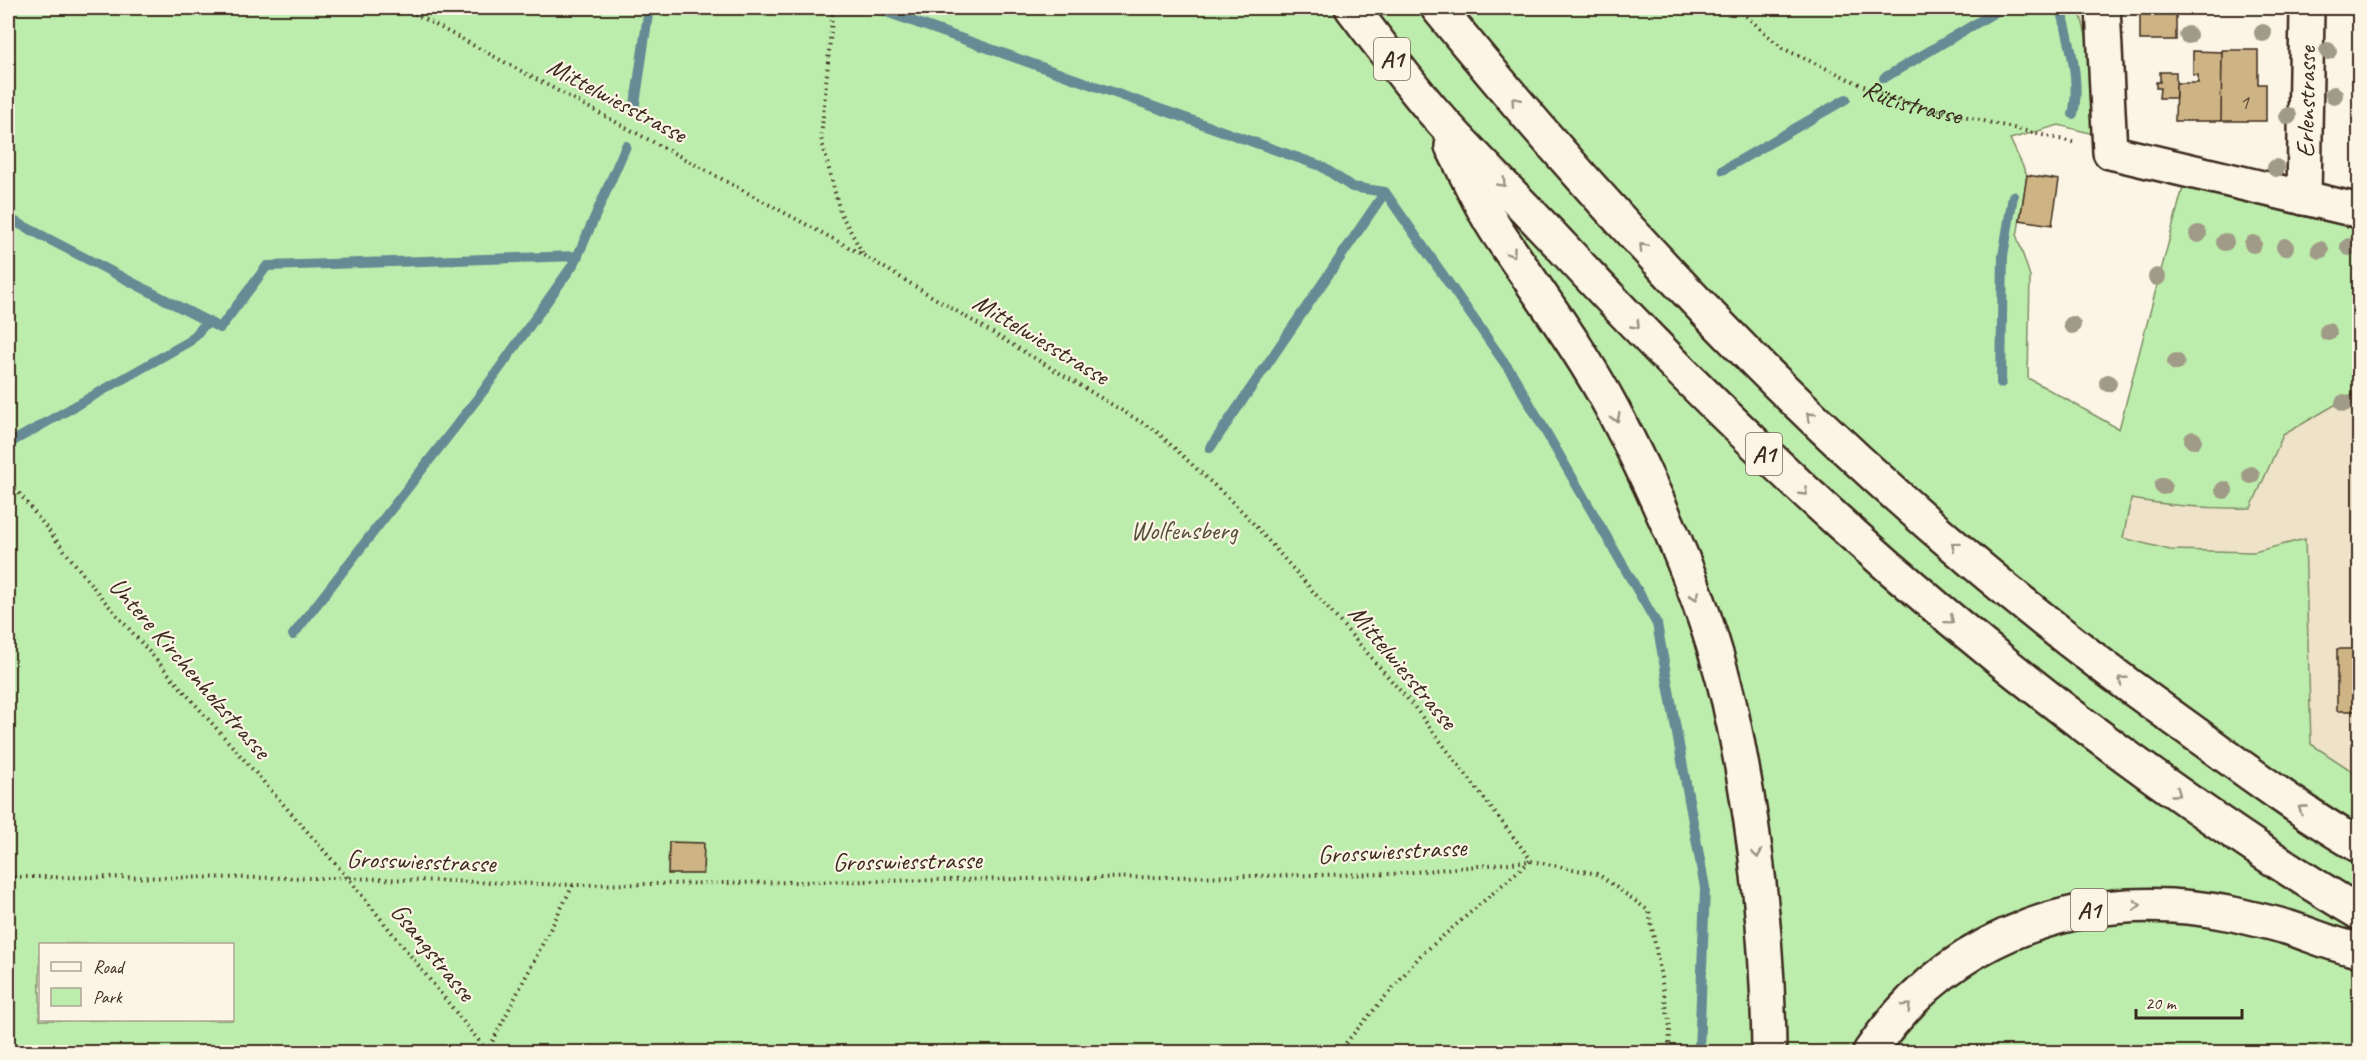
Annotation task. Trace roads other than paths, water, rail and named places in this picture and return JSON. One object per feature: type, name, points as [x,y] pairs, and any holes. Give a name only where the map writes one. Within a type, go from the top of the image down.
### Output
[{"type":"main road","name":"A1","points":[[1352,8],[1433,110],[1678,370],[1754,445],[1885,565],[2021,678],[2109,744],[2253,845],[2356,910]]},
{"type":"main road","name":"A1","points":[[1438,8],[1532,122],[1656,261],[1787,394],[1854,457],[1924,520],[2067,638],[2218,750],[2357,844]]},
{"type":"main road","points":[[2103,8],[2110,152],[2360,211]]},
{"type":"main road","name":"Erlenstrasse","points":[[2304,198],[2307,8]]},
{"type":"main road","name":"A1","points":[[1433,110],[1497,231],[1547,302],[1612,409],[1644,473],[1689,579],[1728,700],[1753,829],[1765,927],[1769,1053]]},
{"type":"main road","name":"A1","points":[[1870,1053],[1901,1014],[1934,982],[1971,954],[2013,932],[2060,915],[2116,905],[2173,904],[2275,924],[2356,950]]},
{"type":"waterway","points":[[634,111],[649,8]]},
{"type":"waterway","points":[[875,8],[1321,166],[1352,187],[1385,192]]},
{"type":"waterway","points":[[1884,78],[2002,8]]},
{"type":"waterway","points":[[2061,8],[2075,75],[2073,114]]},
{"type":"waterway","points":[[1723,170],[1846,99]]},
{"type":"waterway","points":[[293,635],[484,390],[575,262],[626,146]]},
{"type":"waterway","points":[[1210,448],[1385,192],[1513,375],[1657,624],[1705,888],[1699,1052]]},
{"type":"waterway","points":[[2001,383],[2003,256],[2013,196]]},
{"type":"waterway","points":[[8,218],[220,328],[267,266],[578,256]]},
{"type":"waterway","points":[[8,444],[190,341],[208,321]]},
{"type":"park label","name":"Wolfensberg","points":[[1184,530]]}]
